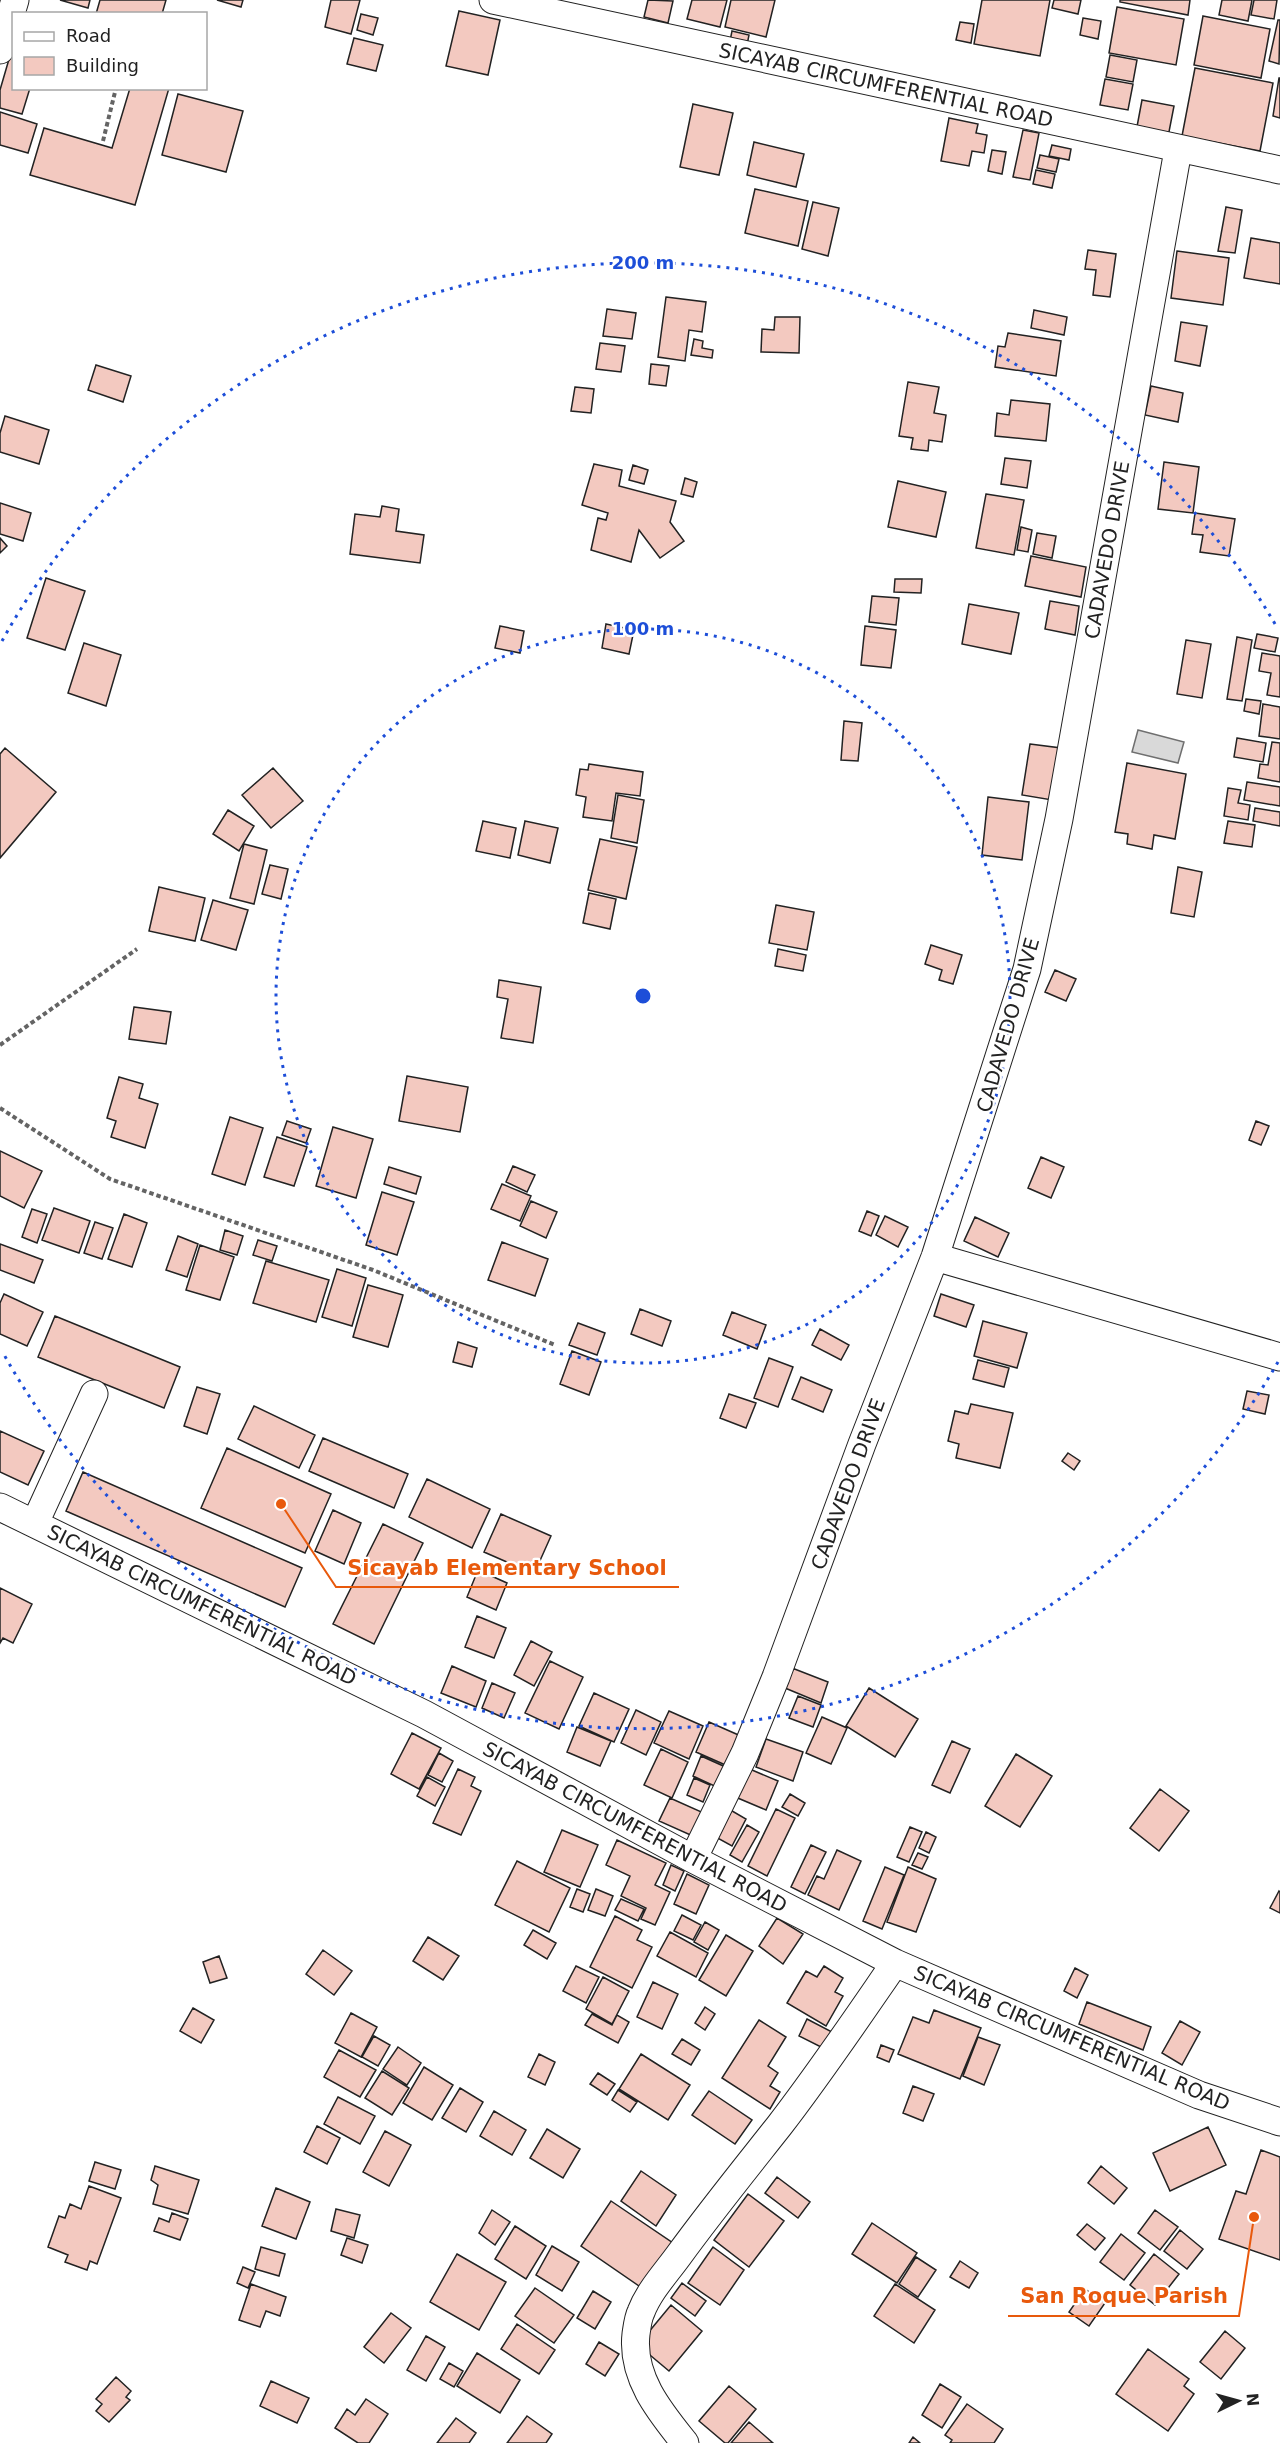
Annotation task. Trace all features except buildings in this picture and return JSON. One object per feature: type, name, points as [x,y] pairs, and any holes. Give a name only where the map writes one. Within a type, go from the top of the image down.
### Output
[{"type":"street","name":"SICAYAB CIRCUMFERENTIAL ROAD","points":[[493,0],[778,63],[1045,118],[1178,150],[1280,170]]},
{"type":"street","points":[[0,50],[12,13]]},
{"type":"street","name":"CADAVEDO DRIVE","points":[[693,1859],[745,1753],[776,1677],[862,1444],[935,1257],[1027,969],[1059,819],[1178,150]]},
{"type":"street","points":[[935,1257],[1280,1358]]},
{"type":"street","points":[[35,1523],[94,1394]]},
{"type":"street","name":"SICAYAB CIRCUMFERENTIAL ROAD","points":[[0,1507],[424,1714],[693,1859],[895,1963],[1199,2095],[1280,2122]]},
{"type":"street","points":[[685,2443],[654,2404],[641,2374],[636,2354],[640,2313],[699,2227],[780,2125],[895,1963]]},
{"type":"path","points":[[103,141],[116,90]]},
{"type":"path","points":[[0,1045],[137,949]]},
{"type":"path","points":[[0,1108],[110,1179],[373,1270],[555,1345]]},
{"type":"shaded area","points":[[1138,730],[1184,742],[1178,763],[1132,752]]},
{"type":"place","name":"Sicayab Elementary School","points":[[281,1504]]},
{"type":"place","name":"San Roque Parish","points":[[1254,2217]]}]
